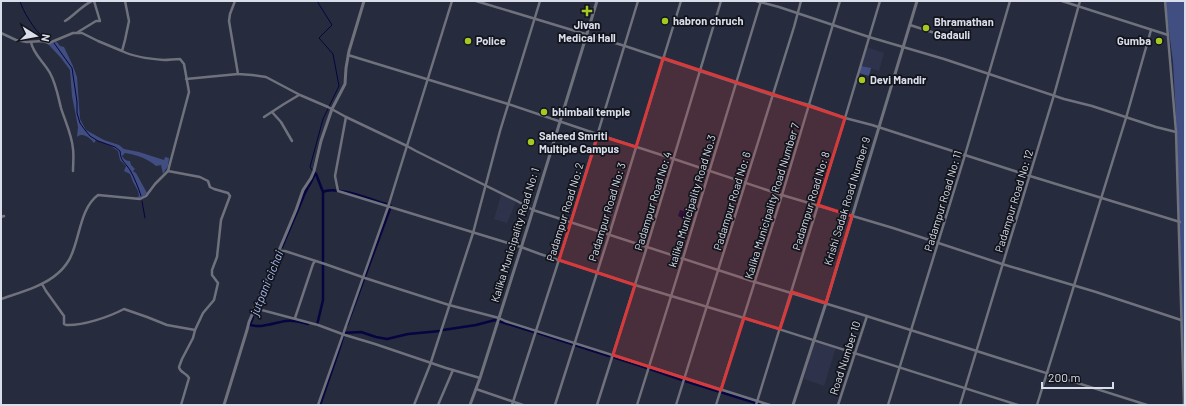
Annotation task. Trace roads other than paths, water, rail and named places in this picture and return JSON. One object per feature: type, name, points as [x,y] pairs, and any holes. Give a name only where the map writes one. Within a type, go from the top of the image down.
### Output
[{"type":"street","points":[[65,21],[86,4],[93,1],[100,21],[96,21],[78,33]]},
{"type":"street","points":[[122,51],[129,21],[125,1]]},
{"type":"street","points":[[235,1],[229,21],[238,74]]},
{"type":"street","points":[[224,405],[254,308],[303,190],[314,171],[321,141],[332,109],[345,84],[348,54],[364,1]]},
{"type":"street","points":[[318,405],[389,207],[452,1]]},
{"type":"street","points":[[476,1],[625,46],[772,95],[809,105],[845,118],[872,125],[1180,222]]},
{"type":"street","points":[[414,405],[431,363],[473,233],[508,104],[540,1]]},
{"type":"street","name":"Kalika Municipality Road No: 1","points":[[470,405],[480,378],[533,210],[597,1]]},
{"type":"street","name":"Padampur Road No: 2","points":[[513,403],[571,222],[638,1]]},
{"type":"street","name":"Padampur Road No: 3","points":[[555,405],[681,1]]},
{"type":"street","name":"Padampur Road No: 4","points":[[597,405],[647,247],[721,1]]},
{"type":"street","points":[[756,1],[779,7],[1126,118],[1176,132]]},
{"type":"street","name":"Padampur Road No: 6","points":[[676,405],[708,307],[801,1]]},
{"type":"street","name":"Kalika Municipality Road Number 7","points":[[716,405],[782,195],[840,1]]},
{"type":"street","name":"Padampur Road No: 8","points":[[756,405],[880,1]]},
{"type":"street","name":"Krishi Sadak Road Number 9","points":[[793,405],[826,303],[917,1]]},
{"type":"street","name":"Padampur Road No: 11","points":[[888,405],[965,155],[1010,1]]},
{"type":"street","points":[[1062,1],[1168,35]]},
{"type":"street","name":"Padampur Road No: 12","points":[[960,405],[1030,176],[1080,1]]},
{"type":"street","points":[[1165,1],[1176,132],[1180,222],[1184,405]]},
{"type":"street","name":"kalika Municipality Road No.3","points":[[637,405],[761,2]]},
{"type":"street","points":[[910,25],[941,35]]},
{"type":"street","points":[[1037,405],[1048,374],[1100,198],[1126,118],[1151,30]]},
{"type":"street","points":[[1,33],[16,40],[31,42],[43,41],[50,43],[73,33],[82,33],[130,55],[164,60],[180,59],[184,64],[189,92],[168,171],[146,196],[140,199],[98,195],[88,208],[82,220],[77,241],[70,259],[56,275],[42,284],[1,299]]},
{"type":"street","points":[[31,42],[36,55],[44,64],[53,80],[73,148],[73,171]]},
{"type":"street","points":[[348,54],[508,104],[782,195],[818,205],[1181,320]]},
{"type":"street","points":[[186,79],[238,74],[266,77],[300,95],[328,106],[346,117],[533,210],[755,282],[976,350],[1147,405]]},
{"type":"street","points":[[264,117],[300,95]]},
{"type":"street","points":[[272,112],[281,122],[292,141]]},
{"type":"street","points":[[346,117],[335,176],[338,191],[521,247],[635,285],[780,329],[854,354],[1018,405]]},
{"type":"street","points":[[168,171],[200,177],[208,181],[210,186],[214,189],[228,193],[230,196],[221,220],[217,257],[212,270],[212,275],[218,283],[214,300],[204,313],[195,330],[193,338],[179,367],[189,378],[181,405]]},
{"type":"street","points":[[278,251],[285,251],[449,305],[499,318],[504,321],[770,405]]},
{"type":"street","points":[[295,318],[315,261]]},
{"type":"street","points":[[42,284],[64,316],[64,324],[66,325],[89,322],[124,309],[147,316],[167,325],[195,330]]},
{"type":"street","points":[[254,308],[295,318],[480,378]]},
{"type":"street","name":"Road Number 10","points":[[838,405],[867,316]]},
{"type":"street","points":[[438,405],[453,370]]},
{"type":"street","points":[[476,389],[513,403],[523,405]]},
{"type":"waterway","points":[[20,1],[26,15],[36,30],[44,38],[52,41]]},
{"type":"waterway","points":[[312,170],[310,167],[323,119],[339,86],[333,54],[319,38],[332,25],[317,1]]},
{"type":"waterway","points":[[54,43],[72,68],[77,102],[77,113],[80,123],[90,136],[98,141],[115,147],[120,151],[120,155],[132,173],[141,196]]},
{"type":"waterway","name":"jutpani cichai","points":[[282,247],[315,173]]},
{"type":"waterway","points":[[316,174],[323,192],[336,190],[386,204]]},
{"type":"waterway","points":[[317,325],[323,300],[323,192]]},
{"type":"waterway","points":[[142,201],[145,218]]},
{"type":"waterway","points":[[347,325],[391,206]]},
{"type":"waterway","name":"jutpani cichai","points":[[253,317],[250,325],[255,326],[264,326],[289,321],[297,321],[308,324]]},
{"type":"waterway","points":[[443,330],[476,325],[495,320],[534,332]]},
{"type":"waterway","name":"jutpani cichai","points":[[342,333],[361,332],[387,339],[408,334],[440,331]]},
{"type":"waterway","points":[[538,333],[609,356]]},
{"type":"waterway","points":[[320,405],[344,334]]},
{"type":"waterway","points":[[613,357],[647,368]]},
{"type":"waterway","points":[[650,369],[682,380]]},
{"type":"waterway","points":[[685,381],[762,405]]},
{"type":"place","name":"Jivan Medical Hall","points":[[587,11]]},
{"type":"place","name":"habron chruch","points":[[665,21]]},
{"type":"place","name":"Bhramathan Gadauli","points":[[926,28]]},
{"type":"place","name":"Police","points":[[468,41]]},
{"type":"place","name":"Gumba","points":[[1159,41]]},
{"type":"place","name":"Devi Mandir","points":[[862,80]]},
{"type":"place","name":"bhimbali temple","points":[[544,112]]},
{"type":"place","name":"Saheed Smriti Multiple Campus","points":[[531,142]]}]
